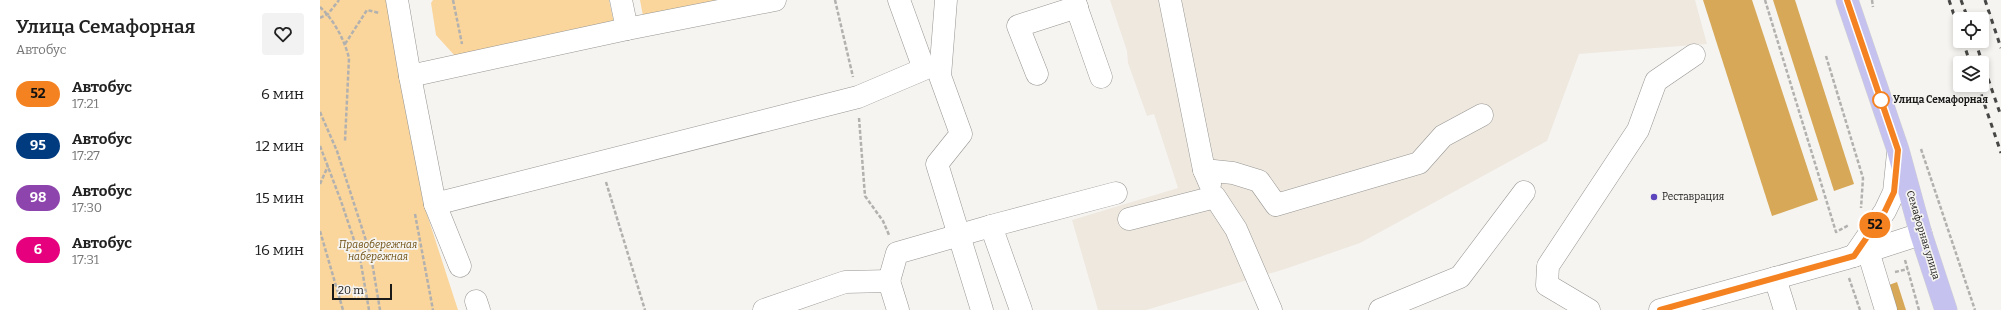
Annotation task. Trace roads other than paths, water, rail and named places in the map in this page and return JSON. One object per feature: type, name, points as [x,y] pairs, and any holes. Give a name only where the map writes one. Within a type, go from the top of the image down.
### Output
[{"type":"main road","name":"Семафорная улица","points":[[1847,0],[1898,150],[1921,234],[1946,310]]},
{"type":"street","points":[[397,0],[435,204],[460,266]]},
{"type":"street","points":[[621,0],[627,29]]},
{"type":"street","points":[[410,76],[627,29],[775,0]]},
{"type":"street","points":[[435,204],[858,97],[924,69],[899,0]]},
{"type":"street","points":[[946,0],[940,76],[961,134],[937,164],[982,310]]},
{"type":"street","points":[[1170,0],[1204,170],[1215,197],[1236,229],[1271,310]]},
{"type":"street","points":[[1038,74],[1018,26],[1076,3],[1101,77]]},
{"type":"street","points":[[1589,310],[1547,285],[1548,266],[1638,130],[1656,81],[1694,55]]},
{"type":"street","points":[[1204,170],[1233,173],[1260,181],[1276,205],[1419,163],[1443,136],[1482,115]]},
{"type":"street","points":[[1857,260],[1894,192],[1898,150]]},
{"type":"street","points":[[898,310],[889,280],[897,253],[1116,192]]},
{"type":"street","points":[[1380,310],[1460,277],[1524,192]]},
{"type":"street","points":[[1129,218],[1215,197]]},
{"type":"street","points":[[991,226],[1021,310]]},
{"type":"street","points":[[1660,310],[1775,278],[1857,260],[1921,234]]},
{"type":"street","points":[[1857,260],[1886,310]]},
{"type":"street","points":[[1775,278],[1785,310]]},
{"type":"street","points":[[764,310],[845,282],[889,280]]},
{"type":"railway","points":[[1949,0],[1953,12]]},
{"type":"railway","points":[[1961,0],[1965,12]]},
{"type":"railway","points":[[1985,0],[2001,48]]},
{"type":"railway","points":[[1965,48],[1968,56]]},
{"type":"railway","points":[[1977,48],[2001,116]]},
{"type":"railway","points":[[1980,92],[2001,153]]},
{"type":"place","name":"Улица Семафорная","points":[[1881,100]]},
{"type":"place","name":"Реставрация","points":[[1654,197]]},
{"type":"park label","name":"Правобережная набережная","points":[[378,250]]}]
